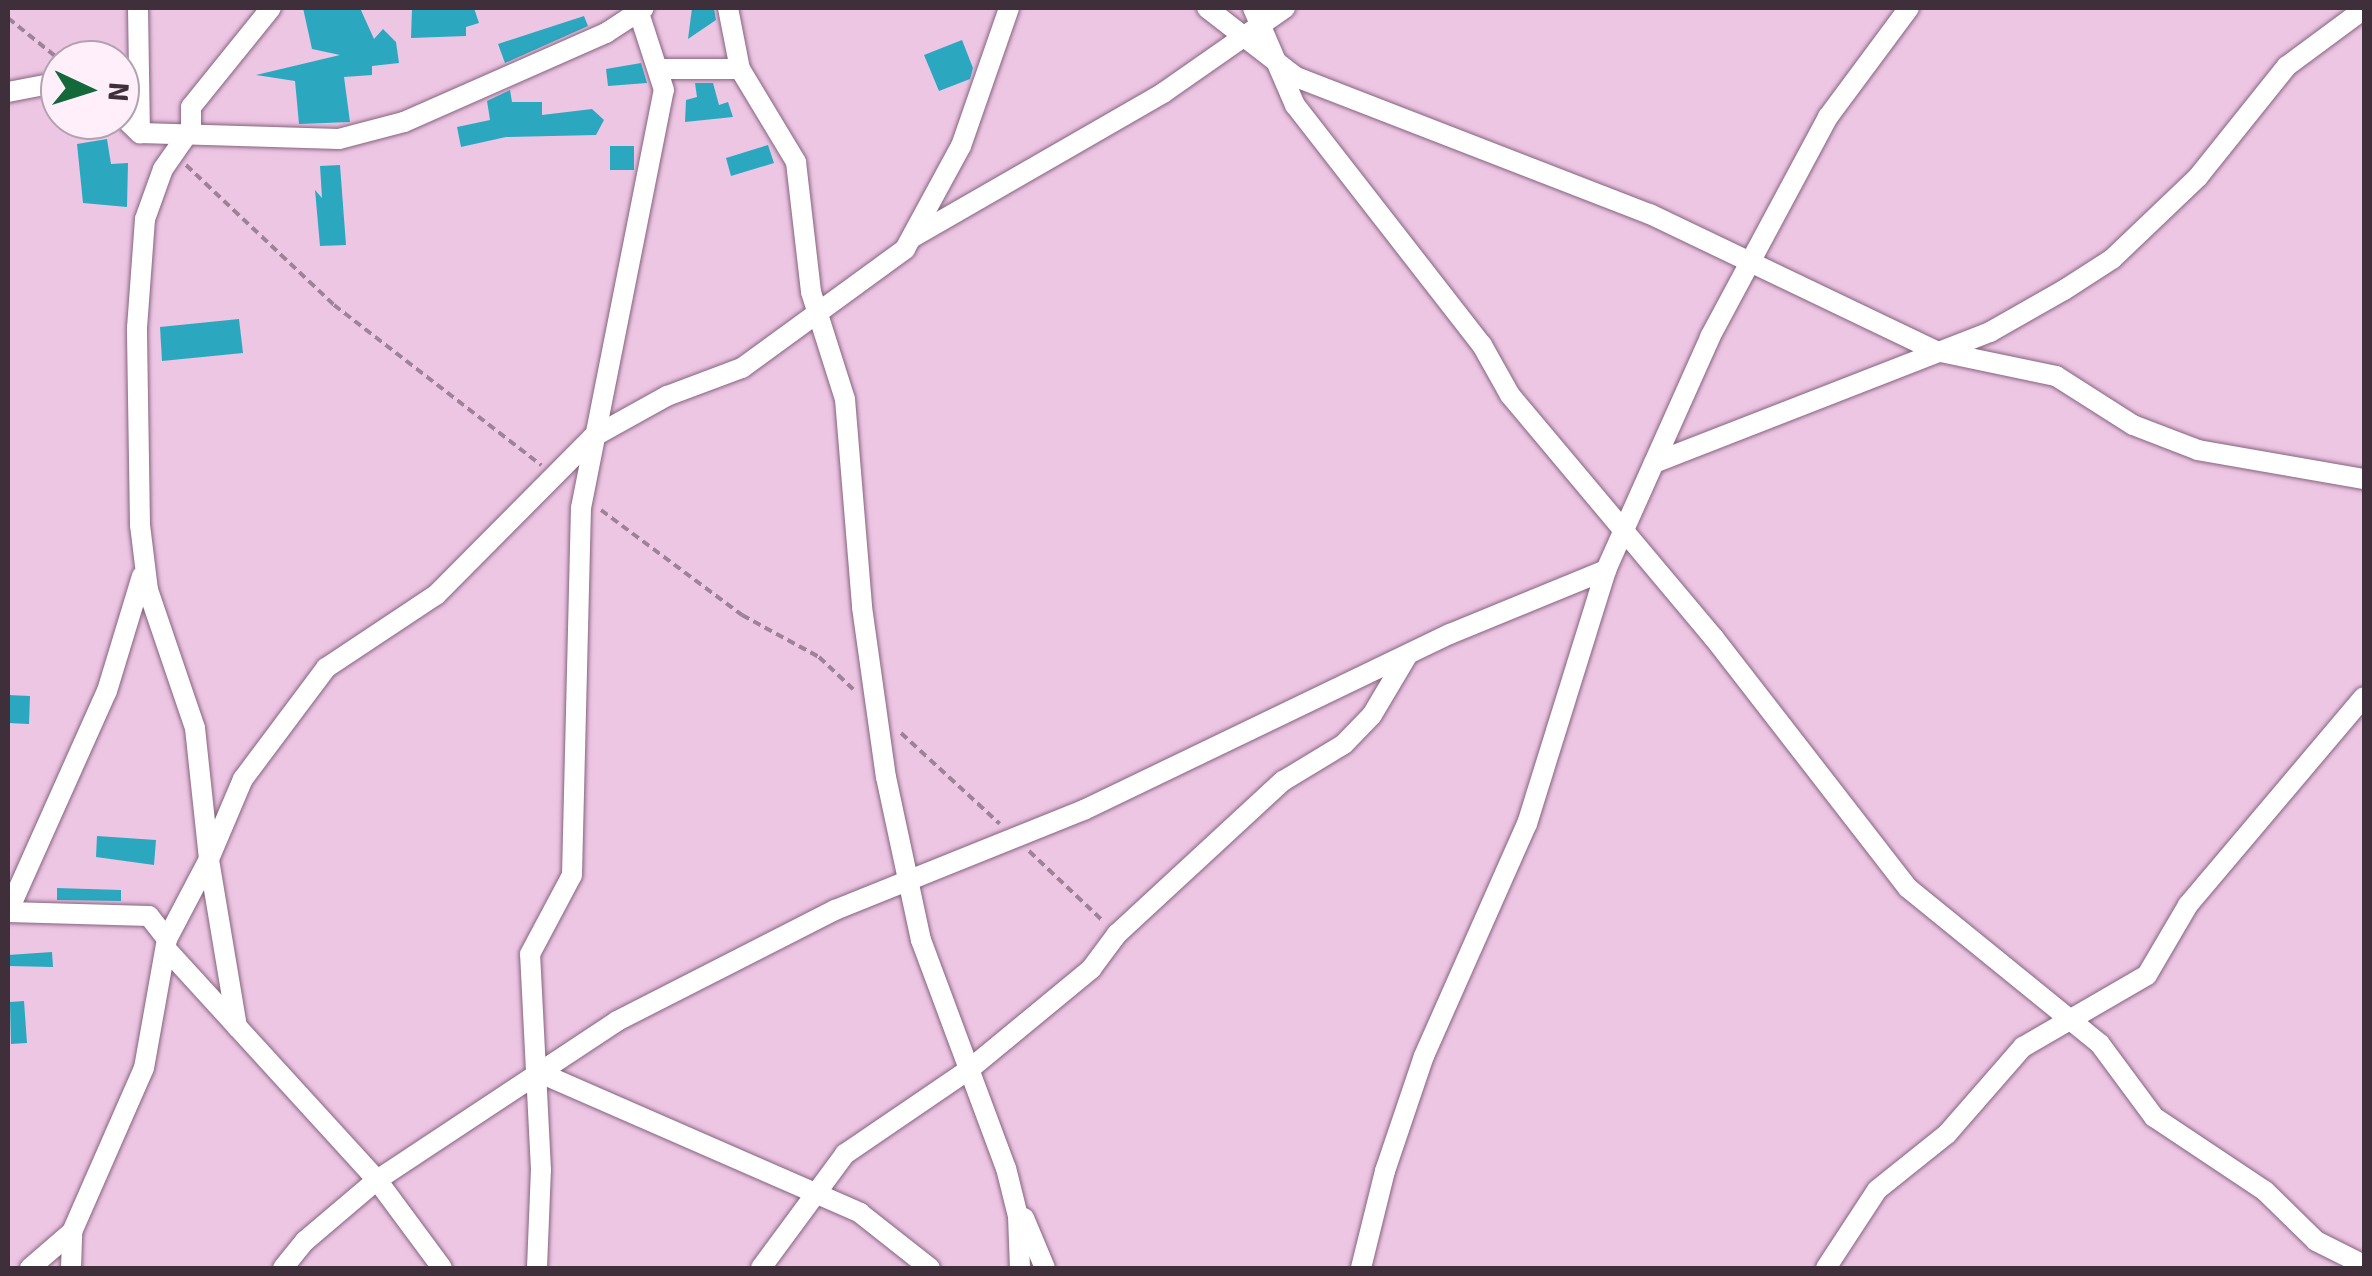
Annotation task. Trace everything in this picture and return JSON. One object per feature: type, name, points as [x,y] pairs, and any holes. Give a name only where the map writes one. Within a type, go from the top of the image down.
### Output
[{"type":"street","points":[[138,8],[139,40]]},
{"type":"street","points":[[237,1026],[209,859],[195,728],[144,561],[140,262],[145,219],[173,153],[191,129],[191,107],[271,8]]},
{"type":"street","points":[[728,8],[740,69],[796,162],[817,316],[844,399],[876,710],[921,940],[1008,1180],[1045,1268]]},
{"type":"street","points":[[910,239],[961,146],[1009,8]]},
{"type":"street","points":[[1208,8],[1253,22],[1276,60],[1295,105],[1482,344],[1510,394],[1714,638],[1908,888],[2100,1044],[2154,1117],[2265,1191],[2316,1241],[2364,1265]]},
{"type":"street","points":[[70,1268],[72,1232],[144,1068],[167,945],[243,778],[326,668],[436,595],[592,438],[667,396],[742,368],[817,316],[910,239],[1164,93],[1253,22],[1286,8]]},
{"type":"street","points":[[1361,1268],[1384,1171],[1424,1056],[1518,848],[1606,570],[1750,263],[1828,117],[1909,8]]},
{"type":"street","points":[[140,132],[191,129],[288,140],[339,139],[390,127],[606,33],[641,9],[662,69],[664,90],[583,496],[577,813],[572,875],[530,954],[541,1170],[537,1268]]},
{"type":"street","points":[[1654,463],[2027,314],[2112,258],[2198,177],[2287,66],[2364,9]]},
{"type":"street","points":[[1276,60],[1296,78],[1526,162],[1936,352],[2056,376],[2133,425],[2198,450],[2364,479]]},
{"type":"street","points":[[662,69],[740,69]]},
{"type":"street","points":[[8,92],[40,86]]},
{"type":"street","points":[[144,561],[107,691],[8,912],[149,916],[167,945],[377,1180],[442,1268]]},
{"type":"street","points":[[283,1268],[305,1241],[377,1180],[617,1021],[835,910],[1016,839],[1406,656],[1606,570]]},
{"type":"street","points":[[761,1268],[845,1154],[967,1070],[1091,969],[1117,934],[1283,781],[1344,744],[1372,716],[1406,656]]},
{"type":"street","points":[[1826,1268],[1877,1190],[1957,1124],[2023,1047],[2064,1018],[2147,975],[2188,905],[2364,698]]},
{"type":"street","points":[[536,1073],[860,1213],[930,1268]]},
{"type":"street","points":[[1008,1180],[1020,1268]]},
{"type":"street","points":[[30,1268],[72,1232]]},
{"type":"path","points":[[8,18],[40,44]]},
{"type":"path","points":[[173,153],[334,304],[554,474]]},
{"type":"path","points":[[583,496],[742,615],[819,657],[1117,934]]},
{"type":"building","points":[[303,8],[360,8],[374,39],[383,29],[396,42],[399,63],[372,66],[372,75],[344,77],[350,122],[299,124],[295,81],[256,75],[340,55],[312,49]]},
{"type":"building","points":[[412,8],[474,8],[479,23],[466,27],[466,36],[411,38]]},
{"type":"building","points":[[692,8],[714,9],[716,20],[688,39]]},
{"type":"building","points":[[584,16],[588,26],[505,63],[498,44]]},
{"type":"building","points":[[962,40],[973,68],[970,79],[939,91],[924,55]]},
{"type":"building","points":[[641,63],[647,83],[608,86],[606,69]]},
{"type":"building","points":[[695,83],[713,83],[719,105],[728,102],[733,117],[685,122],[686,100],[697,97]]},
{"type":"building","points":[[510,90],[512,102],[542,102],[542,115],[592,109],[604,120],[596,135],[506,137],[461,147],[457,127],[490,120],[487,101]]},
{"type":"building","points":[[107,140],[111,164],[128,163],[127,207],[83,203],[77,144]]},
{"type":"building","points":[[768,145],[774,163],[731,176],[726,158]]},
{"type":"building","points":[[610,146],[634,146],[634,170],[610,170]]},
{"type":"building","points":[[340,165],[346,245],[320,246],[315,190],[322,198],[320,166]]},
{"type":"building","points":[[239,319],[243,353],[162,361],[160,327]]},
{"type":"building","points":[[8,695],[30,696],[29,724],[8,723]]},
{"type":"building","points":[[97,836],[156,840],[154,865],[96,857]]},
{"type":"building","points":[[57,888],[121,890],[121,901],[57,900]]},
{"type":"building","points":[[52,952],[53,967],[8,966],[8,955]]},
{"type":"building","points":[[24,1001],[27,1043],[11,1044],[10,1002]]}]
